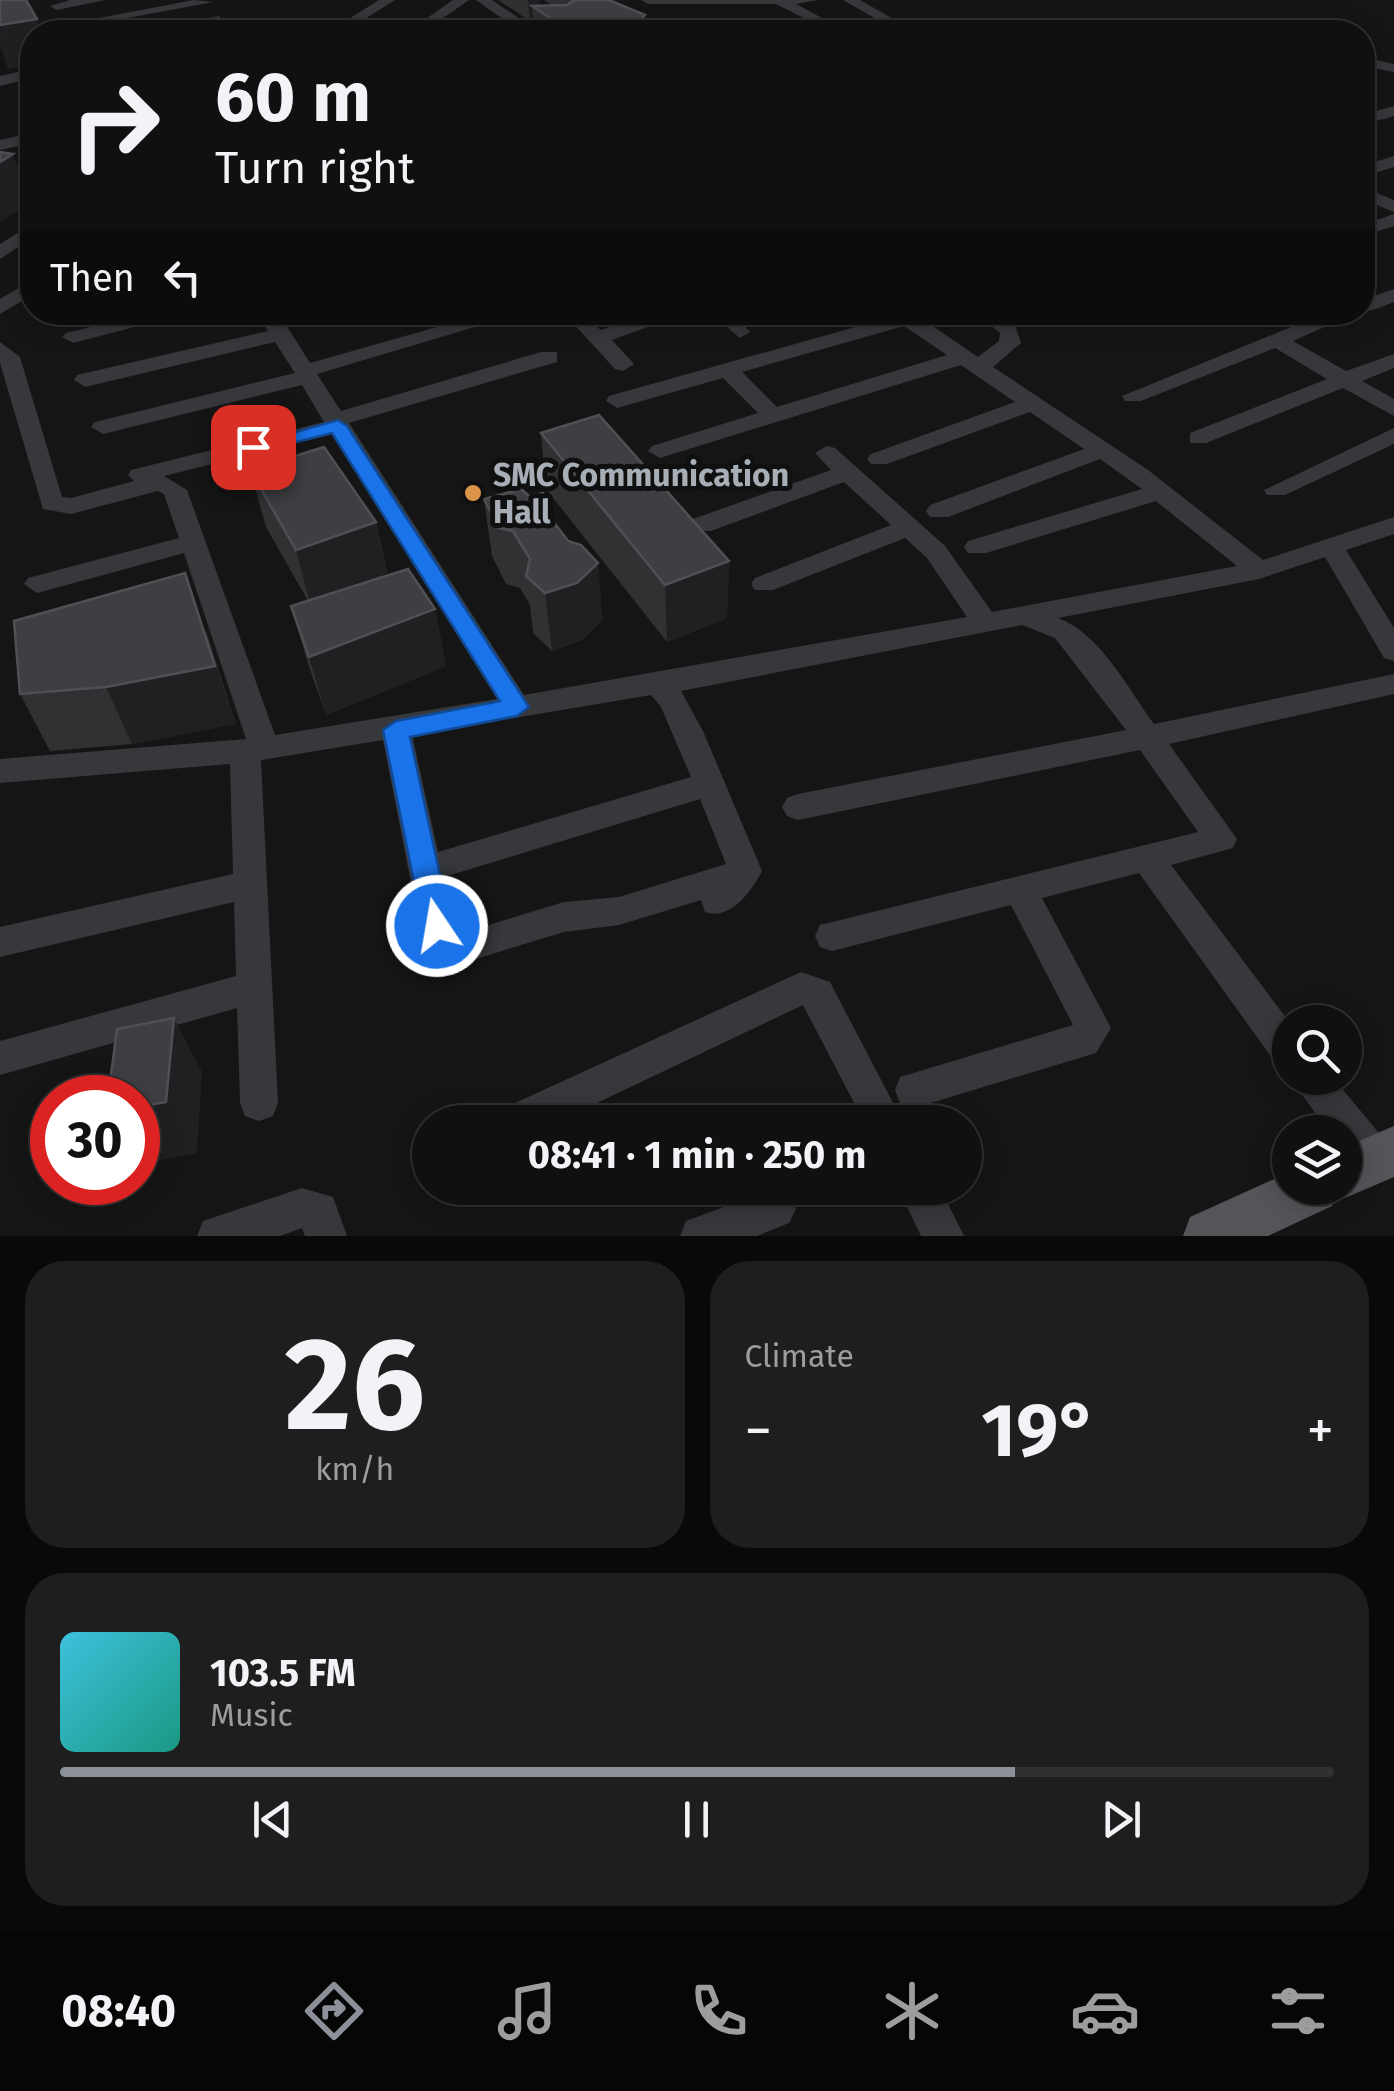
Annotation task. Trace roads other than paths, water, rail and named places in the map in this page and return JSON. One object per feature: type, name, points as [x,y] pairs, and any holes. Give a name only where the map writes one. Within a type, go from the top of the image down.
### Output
[{"type":"main road","points":[[1210,1236],[1277,1205]]},
{"type":"street","points":[[55,3],[98,0]]},
{"type":"street","points":[[355,20],[388,0]]},
{"type":"street","points":[[444,20],[462,0]]},
{"type":"street","points":[[483,0],[512,20]]},
{"type":"street","points":[[648,0],[810,0]]},
{"type":"street","points":[[850,0],[882,20]]},
{"type":"street","points":[[117,20],[206,2]]},
{"type":"street","points":[[781,2],[817,20]]},
{"type":"street","points":[[540,7],[561,20]]},
{"type":"street","points":[[504,14],[522,11]]},
{"type":"street","points":[[73,337],[125,325]]},
{"type":"street","points":[[86,380],[267,325]]},
{"type":"street","points":[[275,325],[517,707]]},
{"type":"street","points":[[103,427],[306,374],[472,325]]},
{"type":"street","points":[[615,325],[590,330],[623,364]]},
{"type":"street","points":[[732,325],[740,332]]},
{"type":"street","points":[[617,402],[873,325]]},
{"type":"street","points":[[916,325],[1102,450],[1259,570]]},
{"type":"street","points":[[660,451],[971,362],[1010,343],[1010,330],[1002,325]]},
{"type":"street","points":[[1133,396],[1316,325]]},
{"type":"street","points":[[1278,340],[1394,409]]},
{"type":"street","points":[[0,348],[9,357],[52,504],[71,506],[162,483],[175,490],[193,542],[209,617],[255,750],[250,884],[258,1104]]},
{"type":"street","points":[[117,481],[336,423],[549,356]]},
{"type":"street","points":[[1198,438],[1394,360]]},
{"type":"street","points":[[727,370],[774,416]]},
{"type":"street","points":[[879,459],[1032,403]]},
{"type":"street","points":[[1276,490],[1394,434]]},
{"type":"street","points":[[939,511],[1102,450]]},
{"type":"street","points":[[828,453],[942,558],[985,622]]},
{"type":"street","points":[[702,524],[848,472]]},
{"type":"street","points":[[978,547],[1160,492]]},
{"type":"street","points":[[0,771],[255,750],[396,730],[658,684],[1259,570],[1394,525]]},
{"type":"street","points":[[764,584],[910,528]]},
{"type":"street","points":[[37,584],[193,542]]},
{"type":"street","points":[[1331,546],[1394,652]]},
{"type":"street","points":[[832,936],[1220,839],[1101,672],[1066,631],[1024,616]]},
{"type":"street","points":[[658,684],[673,701],[688,731],[706,785],[745,871]]},
{"type":"street","points":[[798,807],[890,792],[1394,684]]},
{"type":"street","points":[[396,730],[443,954],[564,917],[620,911],[745,871]]},
{"type":"street","points":[[425,869],[706,785]]},
{"type":"street","points":[[1148,860],[1272,1029]]},
{"type":"street","points":[[717,902],[745,871]]},
{"type":"street","points":[[0,942],[250,884]]},
{"type":"street","points":[[914,1090],[1084,1041],[1092,1028],[1020,889]]},
{"type":"street","points":[[0,1058],[254,986]]},
{"type":"street","points":[[552,1105],[800,988],[817,993],[875,1105]]},
{"type":"street","points":[[1322,1095],[1371,1161]]},
{"type":"street","points":[[927,1205],[943,1236]]},
{"type":"street","points":[[218,1236],[302,1208],[318,1212],[326,1236]]},
{"type":"street","points":[[701,1236],[775,1209]]},
{"type":"place","name":"SMC Communication Hall","points":[[473,493]]}]
